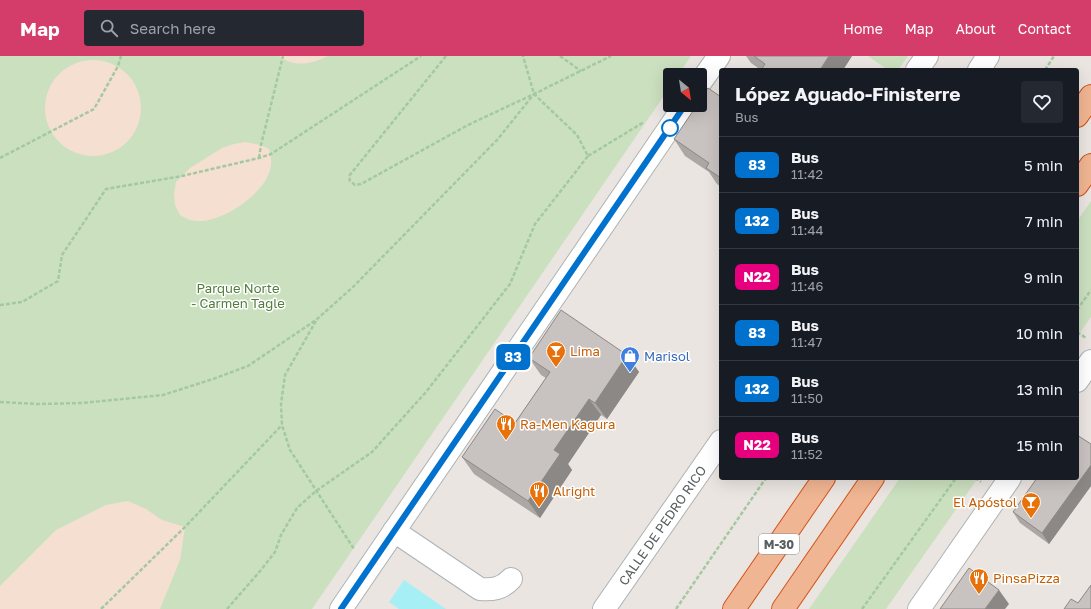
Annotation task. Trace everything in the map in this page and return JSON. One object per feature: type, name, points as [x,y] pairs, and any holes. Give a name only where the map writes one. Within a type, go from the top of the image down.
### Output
[{"type":"highway","points":[[1079,113],[1091,96]]},
{"type":"highway","points":[[1079,182],[1091,165]]},
{"type":"highway","name":"M-30","points":[[734,609],[823,480]]},
{"type":"highway","name":"M-30","points":[[782,609],[872,480]]},
{"type":"street","points":[[707,73],[719,56]]},
{"type":"street","points":[[919,68],[927,56]]},
{"type":"street","points":[[980,68],[988,56]]},
{"type":"street","points":[[341,609],[680,112]]},
{"type":"street","points":[[1079,378],[1091,361]]},
{"type":"street","name":"CALLE DE PEDRO RICO","points":[[604,609],[719,444]]},
{"type":"street","points":[[919,609],[1009,480]]},
{"type":"street","points":[[394,530],[480,589],[494,590],[507,584],[511,579]]},
{"type":"path","points":[[0,158],[94,109],[118,66],[121,56]]},
{"type":"path","points":[[259,158],[283,56]]},
{"type":"path","points":[[0,305],[22,302],[58,281],[62,255],[106,189],[182,176],[271,154],[420,56]]},
{"type":"path","points":[[446,56],[349,176],[350,181],[355,184],[361,184],[468,125],[611,56]]},
{"type":"path","points":[[523,56],[534,94],[577,135],[588,156]]},
{"type":"path","points":[[560,56],[581,71]]},
{"type":"path","points":[[1046,68],[1054,56]]},
{"type":"path","points":[[0,402],[38,404],[82,403],[163,394],[213,379],[248,366],[316,320],[353,287],[497,140],[534,94]]},
{"type":"path","points":[[226,609],[275,552],[282,535],[297,508],[316,491],[372,452],[426,392],[510,284],[535,224],[588,156],[650,119]]},
{"type":"path","points":[[1079,307],[1091,290]]},
{"type":"path","points":[[316,320],[285,375],[281,404],[282,425],[290,450],[358,555]]},
{"type":"path","points":[[1079,333],[1086,338]]},
{"type":"path","points":[[101,609],[185,527],[282,425]]},
{"type":"path","points":[[676,609],[765,480]]},
{"type":"path","points":[[862,609],[955,480]]},
{"type":"green space","name":"Parque Norte - Carmen Tagle","points":[[0,56],[691,56],[683,68],[663,68],[663,97],[312,609],[0,609]]},
{"type":"green space","points":[[868,56],[908,56],[899,68],[885,68]]},
{"type":"green space","points":[[1091,201],[1091,317],[1079,334],[1079,218]]},
{"type":"green space","points":[[899,480],[977,480],[886,609],[809,609]]},
{"type":"sand","points":[[279,56],[328,56],[303,64],[285,60]]},
{"type":"sand","points":[[84,60],[102,60],[112,63],[120,68],[133,81],[138,89],[141,99],[141,117],[138,127],[127,142],[120,148],[112,153],[102,156],[84,156],[74,153],[66,148],[53,135],[48,127],[45,117],[45,99],[48,89],[53,81],[66,68],[74,63]]},
{"type":"sand","points":[[245,142],[261,145],[269,149],[271,160],[270,170],[260,188],[241,205],[218,217],[197,221],[180,215],[175,205],[174,194],[176,182],[190,168],[222,148]]},
{"type":"sand","points":[[128,501],[146,509],[162,520],[185,527],[180,560],[160,609],[0,609],[0,586],[56,530],[106,505]]},
{"type":"water","points":[[404,580],[446,609],[399,609],[389,602]]},
{"type":"building","points":[[754,56],[829,56],[821,68],[762,68],[765,64]]},
{"type":"building","points":[[708,88],[719,96],[719,177],[706,168],[709,163],[674,139],[692,112],[707,112]]},
{"type":"building","points":[[561,310],[627,355],[595,403],[589,399],[554,450],[560,454],[528,501],[462,457],[495,409],[515,423],[550,372],[529,358]]},
{"type":"building","points":[[1079,436],[1091,444],[1091,465],[1042,533],[1013,512],[1036,480],[1079,480]]},
{"type":"building","points":[[969,568],[999,590],[985,609],[940,609]]},
{"type":"building","points":[[1091,585],[1091,609],[1064,609],[1071,599],[1078,603]]},
{"type":"bus line","name":"83","points":[[341,609],[680,112]]},
{"type":"place","name":"Lima","points":[[556,368]]},
{"type":"place","name":"Marisol","points":[[630,373]]},
{"type":"place","name":"Ra-Men Kagura","points":[[506,441]]},
{"type":"place","name":"Alright","points":[[539,508]]},
{"type":"place","name":"El Apóstol","points":[[1031,519]]},
{"type":"place","name":"PinsaPizza","points":[[979,595]]}]
